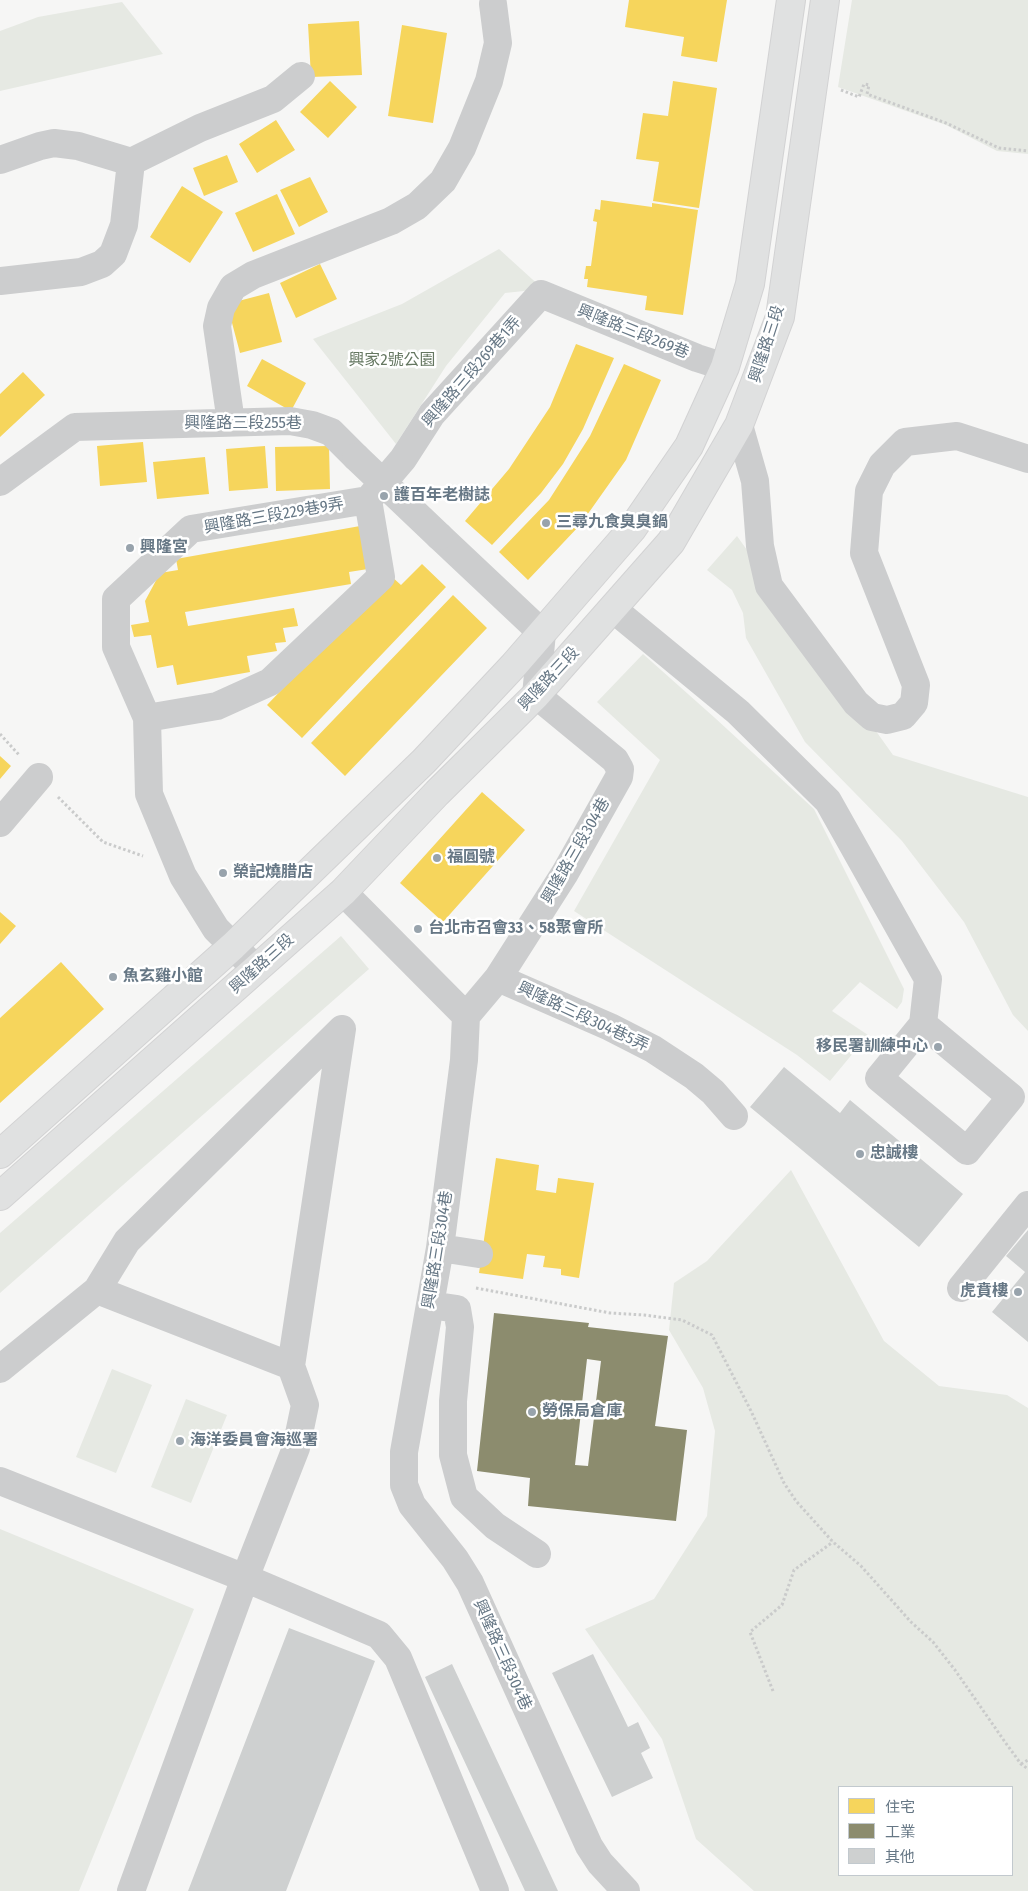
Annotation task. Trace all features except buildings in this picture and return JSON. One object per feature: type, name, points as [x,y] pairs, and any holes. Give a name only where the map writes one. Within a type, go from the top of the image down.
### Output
[{"type":"main road","name":"興隆路三段","points":[[0,1154],[233,946],[424,761],[542,633],[632,529],[689,446],[726,367],[750,284],[791,0]]},
{"type":"main road","name":"興隆路三段","points":[[0,1196],[343,892],[437,793],[536,695],[672,542],[739,425],[780,317],[825,0]]},
{"type":"street","points":[[231,422],[217,326],[221,308],[233,287],[253,275],[391,222],[417,206],[443,181],[462,148],[488,80],[498,44],[493,4]]},
{"type":"street","points":[[0,160],[54,143],[78,146],[131,162],[200,128],[273,99],[301,76]]},
{"type":"street","points":[[0,281],[81,272],[102,264],[113,254],[124,225],[131,162]]},
{"type":"street","name":"興隆路三段269巷","points":[[541,294],[697,358],[726,367]]},
{"type":"street","name":"興隆路三段269巷1弄","points":[[368,500],[403,459],[432,414],[541,294]]},
{"type":"street","name":"興隆路三段255巷","points":[[0,482],[75,427],[290,421],[312,425],[331,432],[542,633]]},
{"type":"street","points":[[739,425],[755,481],[760,546],[769,586],[856,703],[872,717],[886,720],[903,716],[914,703],[916,685],[864,552],[869,491],[882,465],[906,442],[957,436],[1028,459]]},
{"type":"street","points":[[256,970],[216,929],[182,876],[149,794],[147,718],[216,706],[270,682],[381,577],[368,500]]},
{"type":"street","name":"興隆路三段229巷9弄","points":[[147,718],[116,647],[116,600],[191,530],[368,500]]},
{"type":"street","points":[[613,610],[738,712],[828,801],[928,979],[923,1024],[879,1078],[967,1151],[1020,1094],[923,1024]]},
{"type":"street","points":[[536,695],[542,633]]},
{"type":"street","name":"興隆路三段304巷","points":[[536,695],[615,760],[620,769],[619,777],[566,873],[498,978],[466,1016],[464,1060],[440,1248],[404,1452],[404,1485],[412,1505],[455,1559],[470,1583],[589,1846],[600,1863],[626,1891]]},
{"type":"street","points":[[0,823],[39,777]]},
{"type":"street","points":[[343,892],[466,1016]]},
{"type":"street","name":"興隆路三段304巷5弄","points":[[498,978],[610,1027],[653,1049],[694,1076],[713,1092],[734,1116]]},
{"type":"street","points":[[0,1369],[97,1290],[127,1241],[342,1029],[291,1366],[305,1405],[296,1448],[245,1578],[131,1891]]},
{"type":"street","points":[[961,1288],[1028,1204]]},
{"type":"street","points":[[440,1248],[479,1254]]},
{"type":"street","points":[[97,1290],[291,1366]]},
{"type":"street","points":[[430,1305],[457,1309],[460,1327],[453,1401],[453,1455],[464,1498],[496,1526],[537,1554]]},
{"type":"street","points":[[0,1481],[245,1578],[380,1635],[398,1658],[494,1891]]},
{"type":"path","points":[[835,88],[859,97],[864,84],[869,85],[867,94],[946,123],[998,148],[1028,151]]},
{"type":"path","points":[[0,734],[103,842],[167,865],[182,876]]},
{"type":"path","points":[[474,1287],[610,1313],[682,1320],[712,1335],[747,1403],[784,1483],[796,1501],[833,1542],[861,1566],[911,1622],[933,1642],[1021,1764],[1028,1769]]},
{"type":"path","points":[[773,1690],[750,1632],[782,1605],[794,1570],[833,1542]]},
{"type":"path","points":[[1021,1764],[1028,1760]]},
{"type":"green space","points":[[852,0],[1028,0],[1028,154],[997,151],[946,125],[838,87]]},
{"type":"green space","points":[[122,2],[163,54],[0,91],[0,31],[38,17]]},
{"type":"green space","name":"興家2號公園","points":[[499,249],[543,289],[505,293],[446,366],[396,444],[313,339],[402,304]]},
{"type":"green space","points":[[737,536],[893,755],[1028,797],[1028,1031],[1013,1015],[964,922],[902,841],[805,742],[746,638],[743,613],[732,590],[707,570]]},
{"type":"green space","points":[[643,654],[814,809],[904,989],[902,1002],[897,1009],[860,982],[832,1011],[868,1035],[830,1081],[797,1055],[574,911],[660,760],[597,702]]},
{"type":"green space","points":[[341,936],[369,969],[0,1293],[0,1233]]},
{"type":"green space","points":[[791,1170],[884,1341],[939,1386],[1007,1395],[1028,1408],[1028,1891],[754,1891],[696,1839],[662,1739],[585,1629],[654,1599],[707,1516],[715,1431],[703,1388],[669,1330],[674,1283],[707,1261]]},
{"type":"green space","points":[[112,1369],[152,1385],[116,1473],[76,1457]]},
{"type":"green space","points":[[186,1399],[227,1415],[191,1503],[151,1487]]},
{"type":"green space","points":[[0,1529],[194,1609],[79,1891],[0,1891]]},
{"type":"place","name":"護百年老樹誌","points":[[384,496]]},
{"type":"place","name":"三尋九食臭臭鍋","points":[[546,523]]},
{"type":"place","name":"興隆宮","points":[[130,548]]},
{"type":"place","name":"福圓號","points":[[437,858]]},
{"type":"place","name":"榮記燒腊店","points":[[223,873]]},
{"type":"place","name":"台北市召會33、58聚會所","points":[[418,929]]},
{"type":"place","name":"魚玄雞小館","points":[[113,977]]},
{"type":"place","name":"移民署訓練中心","points":[[938,1047]]},
{"type":"place","name":"忠誠樓","points":[[860,1154]]},
{"type":"place","name":"虎賁樓","points":[[1018,1292]]},
{"type":"place","name":"勞保局倉庫","points":[[532,1412]]},
{"type":"place","name":"海洋委員會海巡署","points":[[180,1441]]}]
